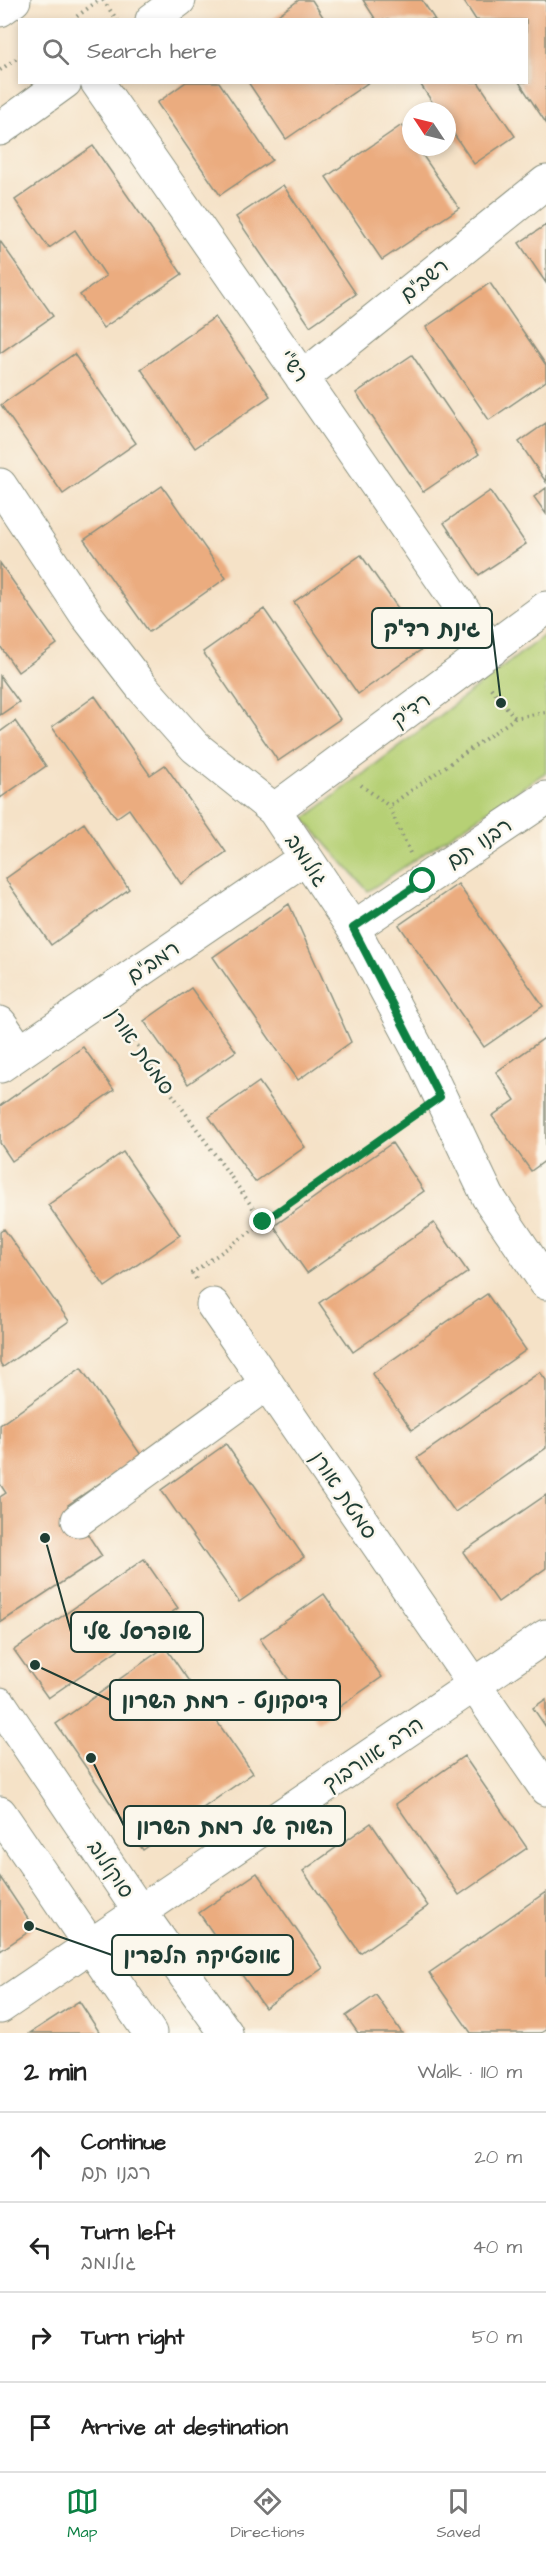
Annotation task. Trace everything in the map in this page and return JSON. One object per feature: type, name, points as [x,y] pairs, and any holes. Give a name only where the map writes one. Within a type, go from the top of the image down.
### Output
[{"type":"street","points":[[0,10],[14,0]]},
{"type":"street","points":[[155,18],[178,0]]},
{"type":"street","points":[[0,129],[62,84]]},
{"type":"street","name":"רש\"י","points":[[98,84],[302,378],[482,657]]},
{"type":"street","name":"רשב\"ם","points":[[302,378],[546,182]]},
{"type":"street","name":"גולומב","points":[[0,485],[87,616],[141,686],[195,747],[274,810],[353,928],[440,1097],[488,1197],[546,1283]]},
{"type":"street","name":"רד\"ק","points":[[274,810],[546,608]]},
{"type":"street","name":"רבנו תם","points":[[353,928],[546,798]]},
{"type":"street","name":"רמב\"ם","points":[[10,1059],[305,858]]},
{"type":"street","points":[[0,1023],[10,1059]]},
{"type":"street","name":"סמטת אורן","points":[[213,1305],[546,1789]]},
{"type":"street","points":[[78,1520],[267,1383]]},
{"type":"street","name":"הרב אוורבוך","points":[[0,2007],[546,1636]]},
{"type":"street","name":"סוקולוב","points":[[0,1704],[140,1912],[226,2033]]},
{"type":"street","points":[[0,1813],[150,2033]]},
{"type":"path","points":[[75,18],[101,0],[115,18]]},
{"type":"path","points":[[0,70],[18,57]]},
{"type":"path","points":[[482,657],[515,718]]},
{"type":"path","points":[[423,881],[389,806],[515,718],[546,712]]},
{"type":"path","name":"סמטת אורן","points":[[102,996],[263,1222]]},
{"type":"path","points":[[213,1305],[192,1273],[440,1097]]},
{"type":"green space","points":[[546,634],[546,772],[368,891],[304,819]]},
{"type":"building","points":[[299,0],[312,0],[324,18],[274,18]]},
{"type":"building","points":[[363,0],[422,0],[434,18],[375,18]]},
{"type":"building","points":[[463,0],[546,0],[546,123],[520,84],[528,84],[528,18],[475,18]]},
{"type":"building","points":[[183,84],[220,84],[272,160],[220,195],[157,103]]},
{"type":"building","points":[[249,84],[366,84],[286,139]]},
{"type":"building","points":[[420,84],[479,84],[515,136],[474,164],[456,137],[456,102],[432,102]]},
{"type":"building","points":[[402,125],[402,156],[423,156],[459,208],[382,260],[326,177]]},
{"type":"building","points":[[93,146],[182,274],[103,328],[80,295],[106,276],[75,230],[49,248],[15,200]]},
{"type":"building","points":[[283,185],[356,294],[310,326],[236,217]]},
{"type":"building","points":[[546,225],[546,283],[519,243]]},
{"type":"building","points":[[0,241],[53,316],[0,353]]},
{"type":"building","points":[[490,283],[546,365],[546,381],[489,420],[426,327]]},
{"type":"building","points":[[215,317],[270,396],[195,448],[141,369]]},
{"type":"building","points":[[74,354],[136,443],[63,494],[1,405]]},
{"type":"building","points":[[412,355],[479,454],[423,492],[356,393]]},
{"type":"building","points":[[546,423],[546,482],[519,442]]},
{"type":"building","points":[[162,486],[226,578],[149,632],[84,540]]},
{"type":"building","points":[[546,488],[546,514],[534,497]]},
{"type":"building","points":[[490,491],[526,544],[479,575],[444,523]]},
{"type":"building","points":[[361,555],[425,647],[358,694],[294,602]]},
{"type":"building","points":[[0,563],[57,644],[18,672],[0,646]]},
{"type":"building","points":[[264,609],[340,719],[278,761],[203,652]]},
{"type":"building","points":[[0,676],[19,702],[0,715]]},
{"type":"building","points":[[95,696],[150,775],[165,765],[226,852],[181,884],[129,809],[116,818],[52,727]]},
{"type":"building","points":[[15,721],[46,766],[0,798],[0,732]]},
{"type":"building","points":[[84,823],[129,889],[51,945],[5,879]]},
{"type":"building","points":[[458,884],[543,1006],[484,1047],[399,925]]},
{"type":"building","points":[[289,904],[351,1042],[298,1080],[213,957]]},
{"type":"building","points":[[191,988],[236,1051],[188,1084],[144,1021]]},
{"type":"building","points":[[546,1037],[546,1160],[531,1171],[492,1116],[515,1100],[496,1072]]},
{"type":"building","points":[[83,1047],[114,1090],[12,1161],[0,1143],[0,1106]]},
{"type":"building","points":[[259,1082],[305,1147],[255,1182],[209,1117]]},
{"type":"building","points":[[392,1143],[424,1191],[307,1273],[274,1226]]},
{"type":"building","points":[[123,1152],[180,1235],[105,1287],[48,1205]]},
{"type":"building","points":[[434,1223],[468,1272],[353,1352],[319,1303]]},
{"type":"building","points":[[4,1229],[69,1321],[3,1367],[0,1363],[0,1232]]},
{"type":"building","points":[[487,1294],[526,1350],[412,1430],[372,1374]]},
{"type":"building","points":[[81,1368],[141,1455],[68,1505],[102,1556],[0,1623],[0,1497],[6,1493],[0,1484],[0,1425]]},
{"type":"building","points":[[540,1372],[546,1380],[546,1448],[455,1512],[417,1458]]},
{"type":"building","points":[[226,1444],[304,1557],[239,1602],[161,1490]]},
{"type":"building","points":[[546,1495],[546,1568],[498,1602],[463,1552]]},
{"type":"building","points":[[144,1559],[178,1608],[48,1698],[14,1650]]},
{"type":"building","points":[[324,1594],[382,1677],[318,1722],[260,1639]]},
{"type":"building","points":[[165,1647],[253,1773],[143,1850],[56,1724]]},
{"type":"building","points":[[546,1699],[546,1727],[533,1708]]},
{"type":"building","points":[[464,1756],[527,1848],[459,1895],[396,1804]]},
{"type":"building","points":[[371,1823],[428,1906],[360,1953],[303,1871]]},
{"type":"building","points":[[257,1873],[323,1968],[265,2008],[199,1913]]},
{"type":"building","points":[[0,1877],[34,1928],[0,1951]]},
{"type":"building","points":[[546,1892],[546,2030],[541,2033],[471,2033],[429,1973]]},
{"type":"building","points":[[376,1995],[402,2033],[358,2033],[346,2016]]},
{"type":"building","points":[[79,2001],[100,2033],[30,2033]]},
{"type":"place","name":"גינת רד\"ק","points":[[501,703]]},
{"type":"place","name":"שופרסל שלי","points":[[45,1538]]},
{"type":"place","name":"דיסקונט - רמת השרון","points":[[35,1665]]},
{"type":"place","name":"השוק של רמת השרון","points":[[91,1758]]},
{"type":"place","name":"אופטיקה הלפרין","points":[[29,1926]]},
{"type":"route","points":[[263,1222],[440,1097],[418,1050],[353,928],[423,881]]}]
